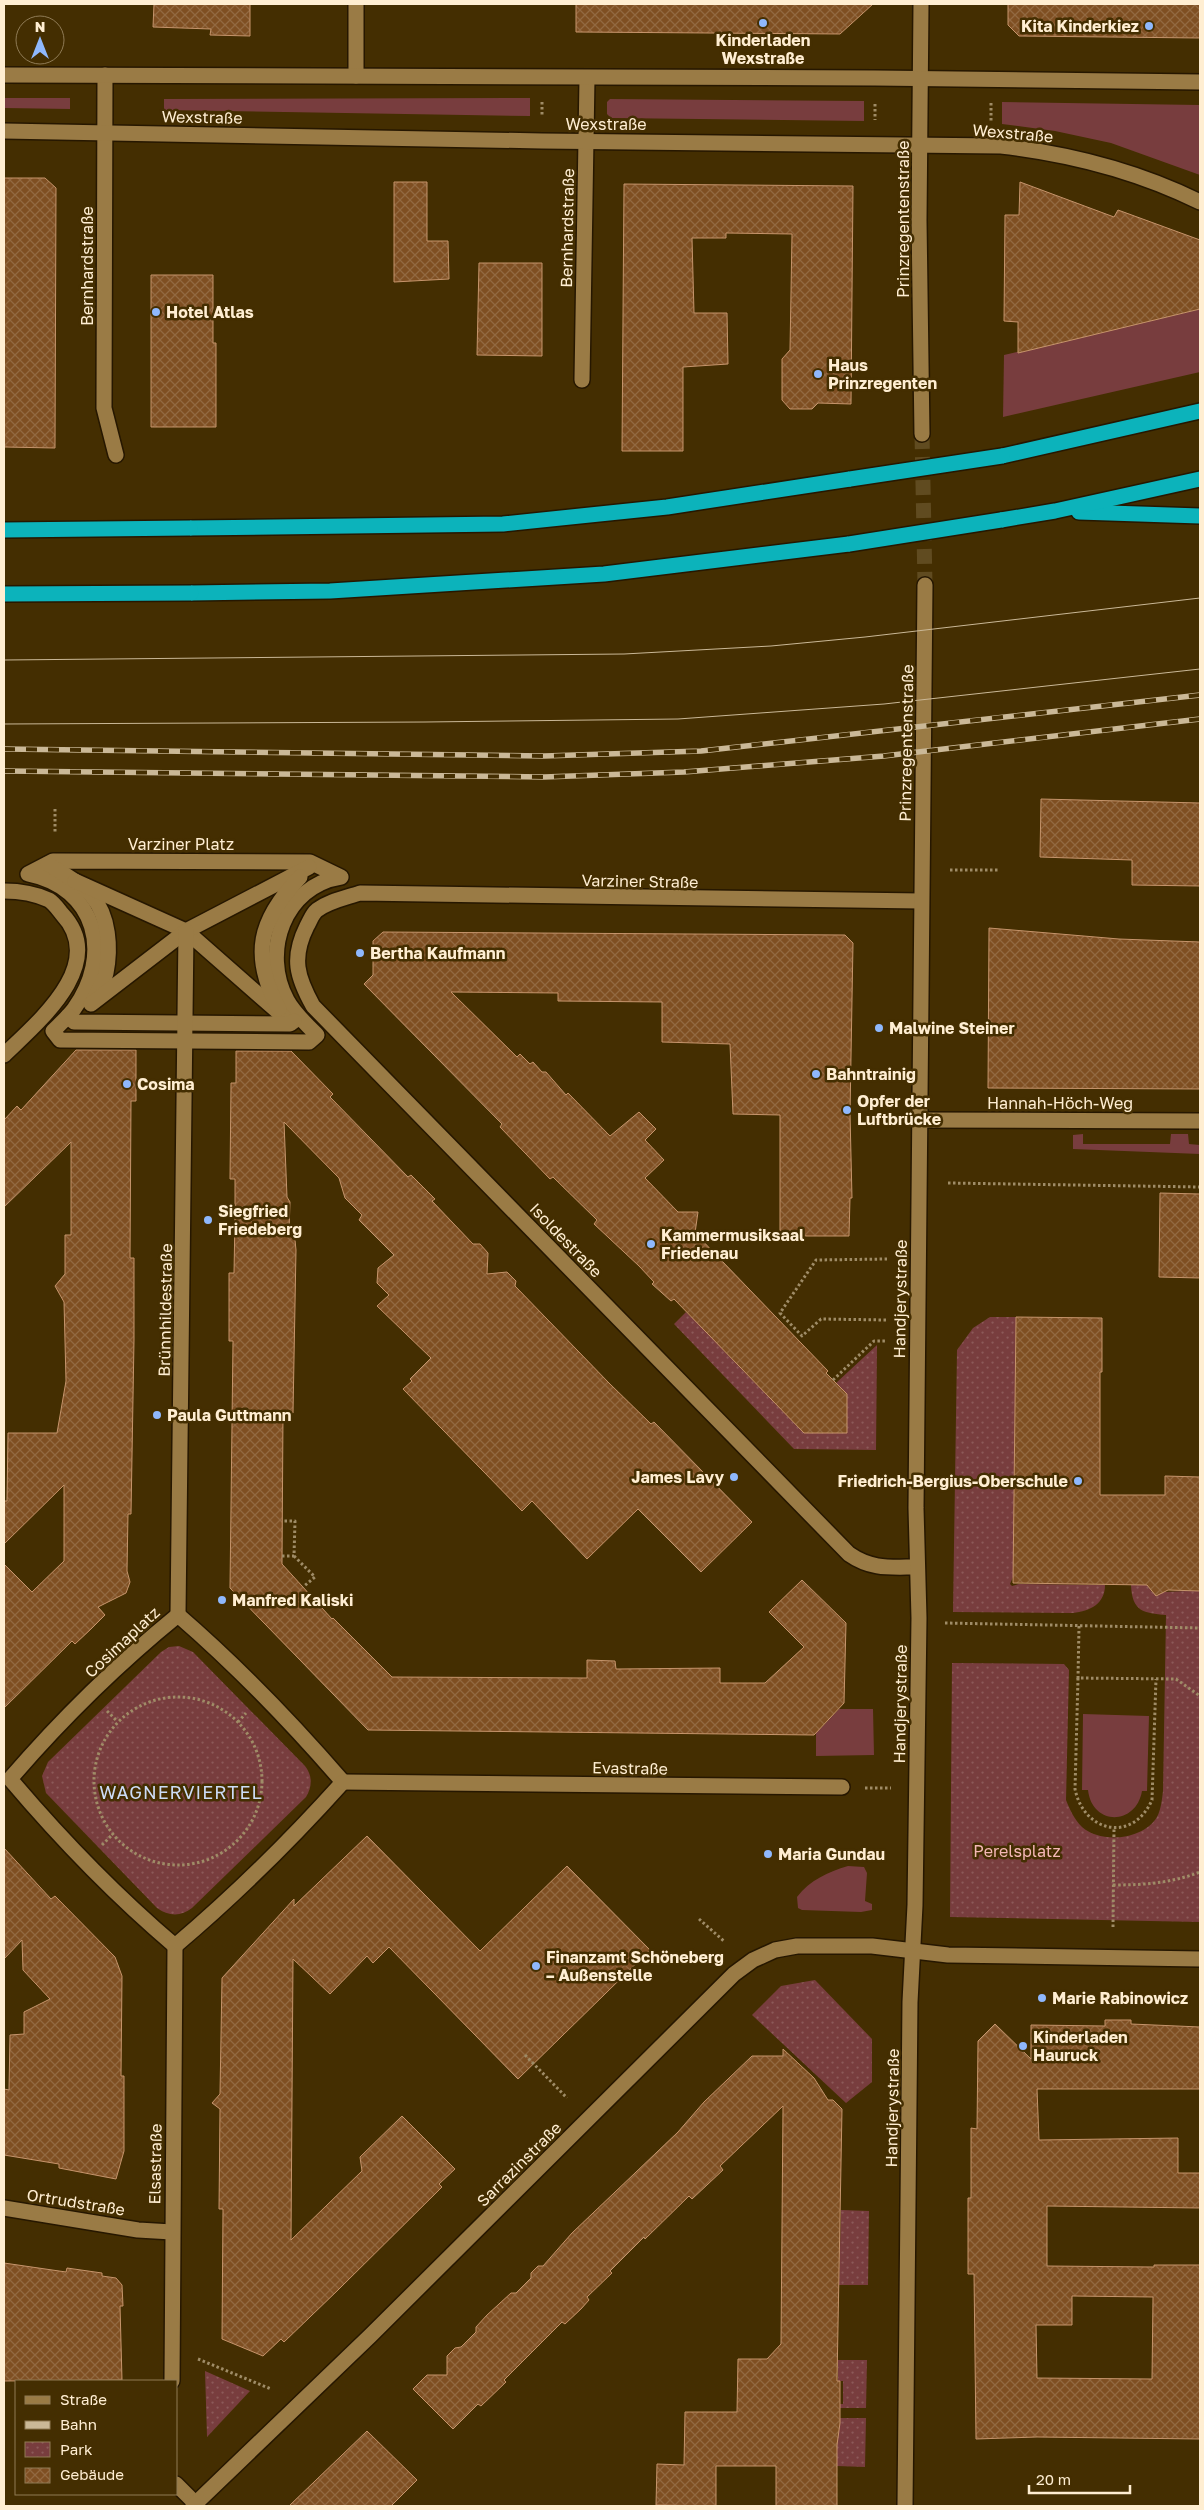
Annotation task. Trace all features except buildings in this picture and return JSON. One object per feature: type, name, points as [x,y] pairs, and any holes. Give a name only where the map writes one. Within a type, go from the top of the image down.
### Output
[{"type":"highway","points":[[4,530],[502,524],[667,508],[1002,456],[1200,411]]},
{"type":"highway","points":[[4,594],[330,591],[604,574],[849,544],[1055,512],[1200,480]]},
{"type":"highway","points":[[1055,512],[1200,516]]},
{"type":"street","points":[[356,4],[356,76]]},
{"type":"street","name":"Prinzregentenstraße","points":[[921,4],[922,434]]},
{"type":"street","points":[[4,75],[1200,82]]},
{"type":"street","name":"Bernhardstraße","points":[[105,75],[104,408],[116,455]]},
{"type":"street","name":"Bernhardstraße","points":[[582,380],[587,78]]},
{"type":"street","name":"Wexstraße","points":[[4,131],[586,142],[1001,146],[1054,153],[1112,167],[1147,178],[1200,202]]},
{"type":"street","name":"Prinzregentenstraße","points":[[921,901],[925,585]]},
{"type":"street","name":"Varziner Platz","points":[[71,1019],[90,979],[94,961],[94,935],[90,919],[78,899],[56,884],[28,874],[53,861],[311,866],[341,876],[320,883],[298,898],[286,914],[277,941],[276,956],[282,988],[292,1008],[291,1019]]},
{"type":"street","name":"Varziner Platz","points":[[48,864],[75,881],[186,931],[291,1019],[317,1034],[308,1042],[212,1042],[60,1040],[53,1031],[186,931],[311,866]]},
{"type":"street","name":"Varziner Platz","points":[[291,1019],[268,988],[262,958],[264,928],[280,897],[311,866]]},
{"type":"street","name":"Varziner Platz","points":[[75,881],[93,897],[105,918],[108,944],[106,975],[91,1004]]},
{"type":"street","points":[[4,1055],[56,1004],[66,988],[76,963],[77,940],[67,919],[50,901],[6,891]]},
{"type":"street","name":"Varziner Straße","points":[[360,894],[921,901]]},
{"type":"street","name":"Isoldestraße","points":[[360,894],[329,902],[314,912],[299,944],[300,983],[313,1006],[849,1554],[863,1564],[883,1567],[917,1567]]},
{"type":"street","name":"Handjerystraße","points":[[905,2506],[912,1951],[917,1788],[916,1508],[921,901]]},
{"type":"street","name":"Brünnhildestraße","points":[[178,1614],[187,1006],[186,931]]},
{"type":"street","points":[[71,1019],[158,1023],[212,1023],[291,1019]]},
{"type":"street","points":[[158,1023],[158,1041]]},
{"type":"street","points":[[212,1023],[212,1042]]},
{"type":"street","name":"Hannah-Höch-Weg","points":[[920,1120],[1200,1121]]},
{"type":"street","name":"Cosimaplatz","points":[[174,1946],[144,1920],[7,1779],[149,1639],[178,1614],[206,1639],[318,1753],[343,1782]]},
{"type":"street","points":[[174,1946],[205,1921],[318,1810],[343,1782]]},
{"type":"street","name":"Evastraße","points":[[343,1782],[842,1787]]},
{"type":"street","name":"Elsastraße","points":[[172,2380],[174,1946]]},
{"type":"street","name":"Sarrazinstraße","points":[[195,2505],[370,2336],[734,1974],[753,1960],[775,1950],[797,1946],[859,1946],[912,1951]]},
{"type":"street","points":[[912,1951],[948,1955],[1200,1959]]},
{"type":"street","name":"Ortrudstraße","points":[[4,2208],[138,2230],[172,2232]]},
{"type":"street","points":[[178,2486],[195,2505]]},
{"type":"street","points":[[905,2506],[916,2506]]},
{"type":"path","points":[[542,98],[542,116]]},
{"type":"path","points":[[875,101],[875,120]]},
{"type":"path","points":[[991,102],[991,123]]},
{"type":"path","points":[[55,809],[55,832]]},
{"type":"path","points":[[950,870],[999,870]]},
{"type":"path","points":[[948,1184],[1200,1187]]},
{"type":"path","points":[[886,1320],[820,1320],[802,1336],[780,1313],[816,1260],[887,1259]]},
{"type":"path","points":[[833,1380],[874,1341],[886,1341]]},
{"type":"path","points":[[282,1522],[295,1522],[294,1556]]},
{"type":"path","points":[[282,1556],[294,1556],[315,1577],[303,1588]]},
{"type":"path","points":[[944,1623],[1200,1628]]},
{"type":"path","points":[[1079,1626],[1076,1790],[1084,1813],[1096,1823],[1114,1828],[1134,1823],[1148,1809],[1152,1800],[1156,1679]]},
{"type":"path","points":[[1078,1678],[1176,1679],[1200,1696]]},
{"type":"path","points":[[164,1698],[191,1698],[217,1706],[238,1722],[254,1743],[262,1769],[262,1795],[253,1820],[238,1841],[215,1858],[188,1866],[159,1864],[133,1854],[112,1835],[99,1814],[93,1790],[94,1765],[102,1742],[117,1721],[139,1706],[164,1698]]},
{"type":"path","points":[[842,1787],[917,1788]]},
{"type":"path","points":[[1113,1927],[1114,1828]]},
{"type":"path","points":[[1113,1885],[1156,1885],[1180,1880],[1200,1872]]},
{"type":"path","points":[[699,1919],[725,1942]]},
{"type":"path","points":[[525,2055],[567,2098]]},
{"type":"path","points":[[198,2359],[271,2389]]},
{"type":"green space","points":[[4,98],[70,98],[70,109],[4,108]]},
{"type":"green space","points":[[530,98],[530,116],[164,110],[164,99]]},
{"type":"green space","points":[[610,99],[864,101],[864,121],[611,118],[607,114],[607,102]]},
{"type":"green space","points":[[1002,102],[1200,105],[1200,175],[1111,143],[1055,131],[1002,124]]},
{"type":"green space","points":[[1200,309],[1200,372],[1003,417],[1004,355]]},
{"type":"green space","points":[[1083,1134],[1083,1144],[1170,1144],[1171,1134],[1188,1134],[1189,1144],[1200,1145],[1200,1154],[1073,1149],[1073,1135]]},
{"type":"green space","points":[[686,1312],[691,1317],[695,1313],[724,1351],[804,1433],[847,1433],[847,1395],[836,1383],[877,1345],[876,1450],[794,1449],[674,1324]]},
{"type":"green space","points":[[990,1317],[1016,1317],[1013,1577],[1010,1584],[1012,1586],[1019,1584],[1105,1585],[1099,1602],[1091,1608],[1073,1613],[953,1612],[957,1350],[973,1328]]},
{"type":"green space","name":"Perelsplatz","points":[[1131,1585],[1147,1585],[1152,1592],[1200,1591],[1200,1922],[950,1917],[952,1663],[1064,1664],[1069,1670],[1066,1800],[1074,1818],[1082,1827],[1090,1832],[1100,1836],[1121,1837],[1142,1831],[1151,1825],[1157,1817],[1163,1791],[1166,1615],[1146,1612],[1137,1606],[1132,1594]]},
{"type":"green space","points":[[179,1646],[193,1652],[305,1766],[311,1782],[306,1797],[192,1908],[183,1913],[170,1914],[157,1908],[46,1793],[42,1776],[48,1762],[161,1652],[169,1647]]},
{"type":"green space","points":[[839,1709],[873,1709],[874,1755],[816,1756],[816,1727],[820,1729]]},
{"type":"green space","points":[[1083,1714],[1149,1716],[1147,1791],[1142,1791],[1132,1811],[1123,1816],[1105,1815],[1097,1810],[1091,1802],[1088,1790],[1082,1790]]},
{"type":"green space","points":[[848,1866],[864,1867],[867,1873],[865,1901],[872,1904],[872,1910],[861,1912],[802,1910],[798,1908],[797,1897],[802,1891],[814,1881]]},
{"type":"green space","points":[[815,1980],[872,2039],[872,2082],[846,2103],[752,2015],[781,1986]]},
{"type":"green space","points":[[841,2210],[869,2211],[868,2285],[839,2285]]},
{"type":"green space","points":[[838,2360],[867,2360],[866,2408],[840,2408],[840,2404],[843,2404],[843,2381],[838,2381]]},
{"type":"green space","points":[[205,2371],[250,2391],[207,2437]]},
{"type":"green space","points":[[840,2418],[866,2418],[865,2467],[837,2466],[837,2421],[840,2421]]},
{"type":"tunnel","points":[[922,434],[925,585]]},
{"type":"tram line","points":[[4,660],[624,654],[771,646],[865,637],[1200,598]]},
{"type":"tram line","points":[[4,724],[678,719],[884,704],[1200,669]]},
{"type":"railway","points":[[4,749],[544,756],[701,751],[1200,695]]},
{"type":"railway","points":[[4,771],[544,777],[684,772],[884,756],[1200,719]]},
{"type":"place","name":"Kinderladen Wexstraße","points":[[763,23]]},
{"type":"place","name":"Kita Kinderkiez","points":[[1149,26]]},
{"type":"place","name":"Hotel Atlas","points":[[156,312]]},
{"type":"place","name":"Haus Prinzregenten","points":[[818,374]]},
{"type":"place","name":"Bertha Kaufmann","points":[[360,953]]},
{"type":"place","name":"Malwine Steiner","points":[[879,1028]]},
{"type":"place","name":"Bahntrainig","points":[[816,1074]]},
{"type":"place","name":"Cosima","points":[[127,1084]]},
{"type":"place","name":"Opfer der Luftbrücke","points":[[847,1110]]},
{"type":"place","name":"Siegfried Friedeberg","points":[[208,1220]]},
{"type":"place","name":"Kammermusiksaal Friedenau","points":[[651,1244]]},
{"type":"place","name":"Paula Guttmann","points":[[157,1415]]},
{"type":"place","name":"James Lavy","points":[[734,1477]]},
{"type":"place","name":"Friedrich-Bergius-Oberschule","points":[[1078,1481]]},
{"type":"place","name":"Manfred Kaliski","points":[[222,1600]]},
{"type":"place","name":"Maria Gundau","points":[[768,1854]]},
{"type":"place","name":"Finanzamt Schöneberg – Außenstelle","points":[[536,1966]]},
{"type":"place","name":"Marie Rabinowicz","points":[[1042,1998]]},
{"type":"place","name":"Kinderladen Hauruck","points":[[1023,2046]]},
{"type":"district","name":"WAGNERVIERTEL","points":[[181,1792]]}]
